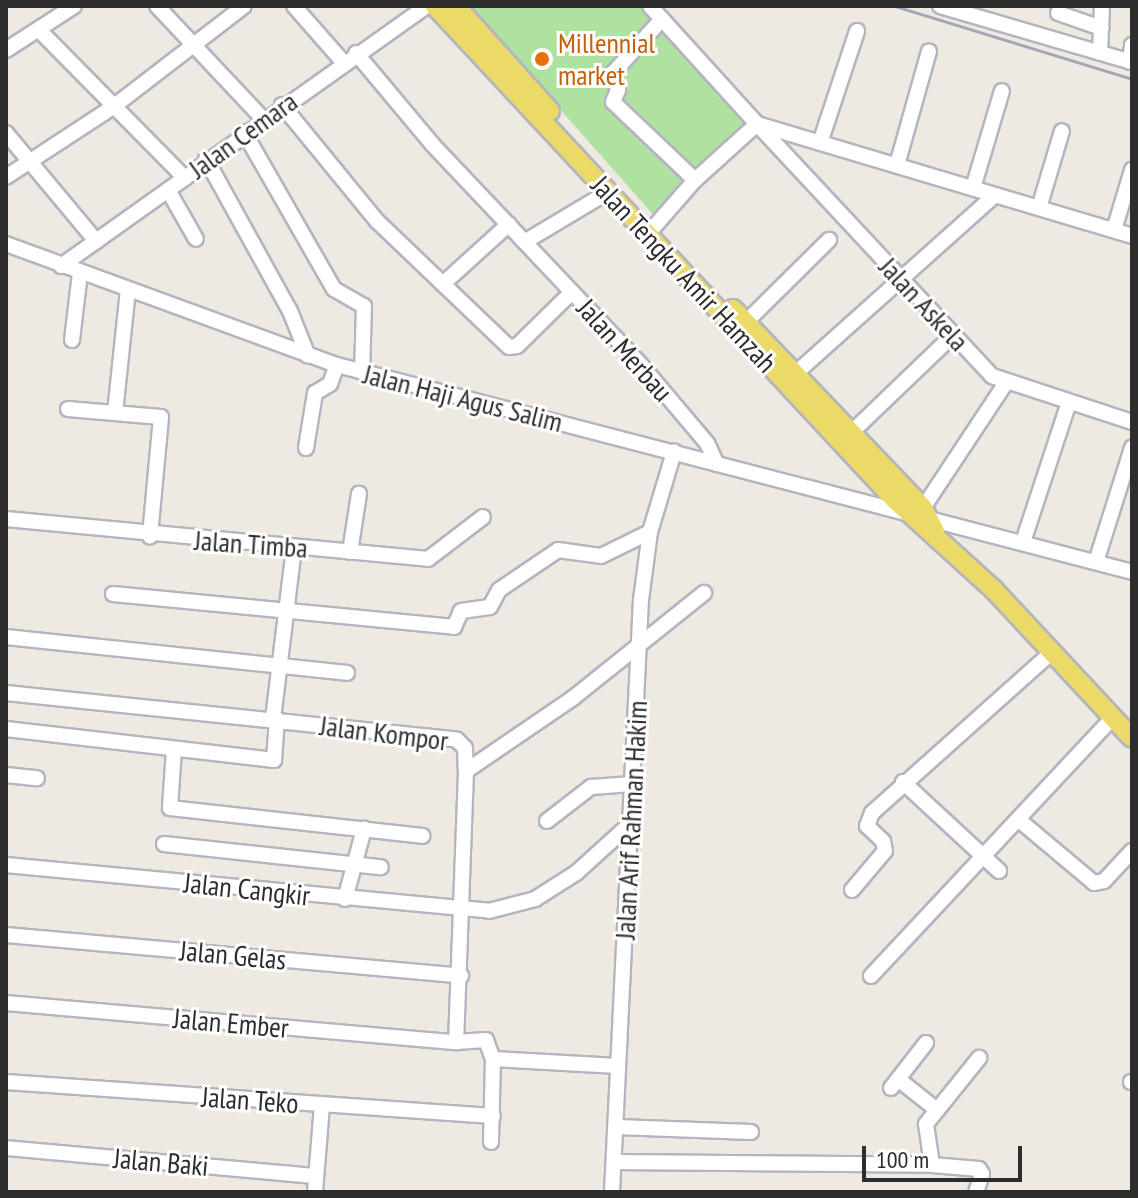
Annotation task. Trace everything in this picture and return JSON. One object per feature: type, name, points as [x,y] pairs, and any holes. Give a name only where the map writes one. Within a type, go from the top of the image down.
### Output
[{"type":"main road","name":"Jalan Tengku Amir Hamzah","points":[[435,6],[608,192],[796,373],[852,432],[927,522]]},
{"type":"main road","name":"Jalan Tengku Amir Hamzah","points":[[456,6],[651,231],[1132,738]]},
{"type":"street","points":[[10,43],[39,30],[74,6]]},
{"type":"street","points":[[157,6],[263,119]]},
{"type":"street","points":[[6,177],[28,159],[113,107],[191,43],[244,6]]},
{"type":"street","points":[[294,6],[343,62]]},
{"type":"street","name":"Jalan Cemara","points":[[61,266],[282,105],[427,6]]},
{"type":"street","name":"Jalan Askela","points":[[650,6],[951,337],[1005,384],[1132,422]]},
{"type":"street","points":[[1100,53],[1102,6]]},
{"type":"street","points":[[948,7],[1131,62],[1132,45]]},
{"type":"street","points":[[1058,13],[1101,28]]},
{"type":"street","points":[[662,19],[613,73],[618,90],[613,102],[695,180]]},
{"type":"street","points":[[39,30],[185,178]]},
{"type":"street","points":[[820,143],[857,31]]},
{"type":"street","points":[[897,165],[929,51]]},
{"type":"street","name":"Jalan Merbau","points":[[356,53],[432,144],[526,241],[707,443],[717,464]]},
{"type":"street","points":[[973,188],[1002,91]]},
{"type":"street","points":[[282,105],[377,221],[514,348],[572,292]]},
{"type":"street","points":[[651,231],[695,180],[757,124],[1132,236]]},
{"type":"street","points":[[1039,208],[1062,131]]},
{"type":"street","points":[[244,132],[334,289],[364,306],[362,372]]},
{"type":"street","points":[[6,133],[96,241]]},
{"type":"street","points":[[206,159],[290,311],[308,356]]},
{"type":"street","points":[[1114,230],[1132,170]]},
{"type":"street","points":[[168,190],[196,239]]},
{"type":"street","points":[[526,241],[608,192]]},
{"type":"street","points":[[796,373],[995,195]]},
{"type":"street","points":[[445,282],[509,224]]},
{"type":"street","points":[[746,322],[829,240]]},
{"type":"street","name":"Jalan Haji Agus Salim","points":[[6,244],[337,365],[674,452],[927,522],[1023,542],[1132,572]]},
{"type":"street","points":[[72,340],[80,273]]},
{"type":"street","points":[[115,413],[128,290]]},
{"type":"street","points":[[852,432],[951,337]]},
{"type":"street","points":[[306,448],[315,393],[330,384],[337,365]]},
{"type":"street","points":[[927,522],[1005,384]]},
{"type":"street","points":[[1023,542],[1068,405]]},
{"type":"street","points":[[68,409],[161,417],[150,536]]},
{"type":"street","points":[[1096,562],[1132,448]]},
{"type":"street","name":"Jalan Arif Rahman Hakim","points":[[612,1192],[639,642],[650,532],[674,452]]},
{"type":"street","points":[[350,552],[359,494]]},
{"type":"street","name":"Jalan Timba","points":[[6,519],[150,536],[431,559],[483,517]]},
{"type":"street","points":[[113,594],[454,627],[461,611],[490,607],[499,590],[558,550],[601,556],[650,532]]},
{"type":"street","points":[[6,729],[274,760],[278,665],[294,547]]},
{"type":"street","points":[[466,771],[573,698],[639,642],[704,593]]},
{"type":"street","points":[[6,637],[347,673]]},
{"type":"street","points":[[852,890],[885,851],[867,820],[903,782],[1052,652]]},
{"type":"street","name":"Jalan Kompor","points":[[6,693],[457,740],[465,748],[466,771],[458,908],[461,976],[456,1042]]},
{"type":"street","points":[[871,976],[1113,717]]},
{"type":"street","points":[[174,749],[170,808],[422,836]]},
{"type":"street","points":[[6,775],[37,778]]},
{"type":"street","points":[[903,782],[999,871]]},
{"type":"street","points":[[547,821],[591,787],[632,784]]},
{"type":"street","points":[[1019,820],[1094,883],[1104,881],[1132,851]]},
{"type":"street","name":"Jalan Cangkir","points":[[6,865],[489,911],[535,899],[576,873],[630,824]]},
{"type":"street","points":[[345,899],[364,829]]},
{"type":"street","points":[[164,844],[381,867]]},
{"type":"street","name":"Jalan Gelas","points":[[6,935],[461,976]]},
{"type":"street","name":"Jalan Ember","points":[[6,1003],[456,1042],[486,1040],[493,1059]]},
{"type":"street","points":[[926,1043],[895,1084],[937,1110]]},
{"type":"street","points":[[932,1165],[931,1139],[924,1129],[979,1058]]},
{"type":"street","points":[[491,1142],[493,1059],[618,1066]]},
{"type":"street","name":"Jalan Teko","points":[[6,1082],[493,1116]]},
{"type":"street","points":[[315,1192],[322,1105]]},
{"type":"street","points":[[617,1127],[751,1132]]},
{"type":"street","name":"Jalan Baki","points":[[6,1148],[316,1176]]},
{"type":"street","points":[[614,1162],[932,1165],[979,1169],[982,1174],[976,1192]]},
{"type":"green space","points":[[469,6],[639,6],[745,125],[657,219]]},
{"type":"railway","points":[[895,6],[1132,79]]},
{"type":"place","name":"Millennial market","points":[[542,59]]}]
